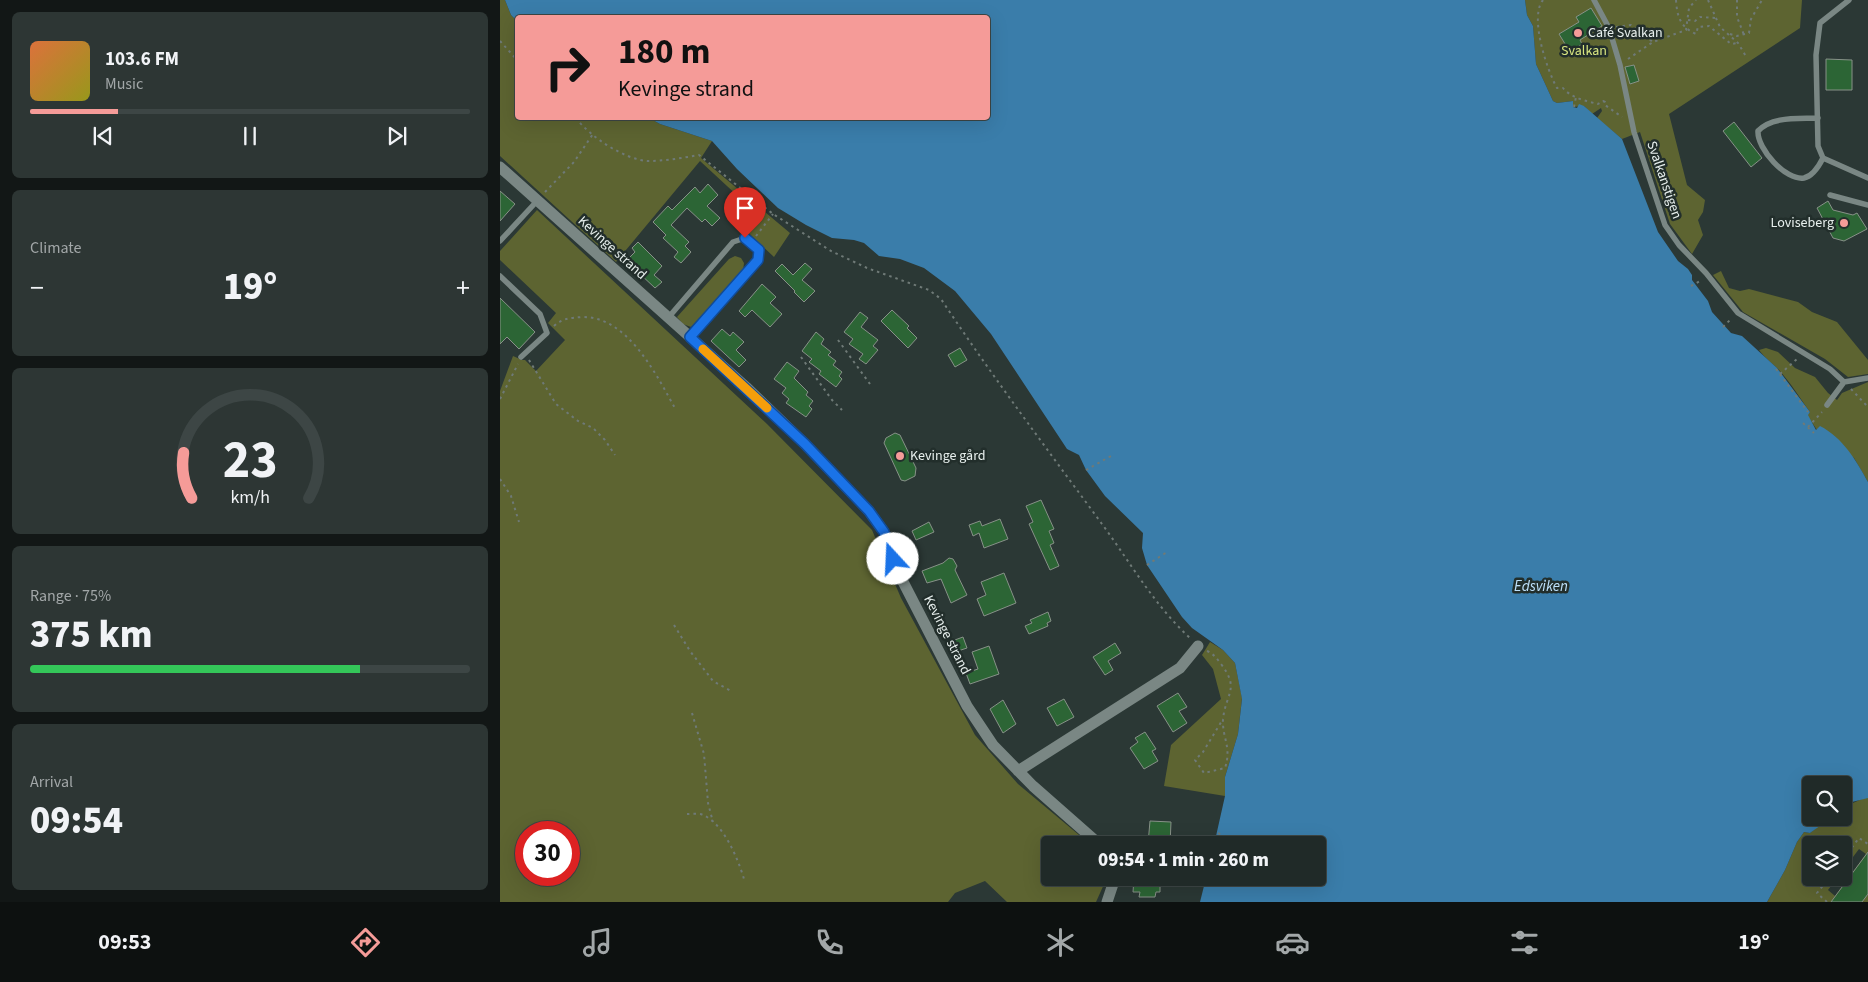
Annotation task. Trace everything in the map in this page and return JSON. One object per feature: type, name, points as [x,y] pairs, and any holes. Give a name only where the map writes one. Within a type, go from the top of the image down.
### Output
[{"type":"street","name":"Kevinge strand","points":[[500,167],[690,337],[805,444],[869,511],[884,532],[898,572],[967,706],[993,745],[1018,771],[1090,836]]},
{"type":"street","points":[[1018,771],[1180,668],[1198,646]]},
{"type":"street","points":[[1107,902],[1113,886]]},
{"type":"lane","name":"Svalkanstigen","points":[[1594,0],[1608,28],[1620,65],[1634,132],[1665,225],[1679,245],[1706,273],[1738,313],[1830,370],[1844,382]]},
{"type":"lane","points":[[1849,0],[1820,23],[1816,55],[1818,146],[1823,158],[1868,178]]},
{"type":"lane","points":[[1818,118],[1780,120],[1765,124],[1758,131],[1758,140],[1771,160],[1797,178],[1806,178],[1812,174],[1823,158]]},
{"type":"lane","points":[[1830,195],[1868,205]]},
{"type":"lane","points":[[500,241],[537,201]]},
{"type":"lane","points":[[668,318],[733,242],[745,238],[751,243],[759,250],[758,260],[690,337]]},
{"type":"lane","points":[[500,276],[540,314],[547,333],[523,355]]},
{"type":"lane","points":[[1827,405],[1844,382],[1868,378]]},
{"type":"path","points":[[1543,0],[1537,15],[1542,55],[1557,88],[1563,88],[1568,94],[1598,104],[1602,101],[1605,102],[1606,105],[1624,119],[1634,132]]},
{"type":"path","points":[[1676,0],[1677,16],[1686,30],[1696,34],[1698,27],[1709,26],[1731,44],[1738,43]]},
{"type":"path","points":[[1686,30],[1689,8],[1696,0]]},
{"type":"path","points":[[1708,0],[1720,27],[1738,43],[1746,58]]},
{"type":"path","points":[[1737,0],[1737,17],[1744,35]]},
{"type":"path","points":[[1728,33],[1737,36],[1744,35],[1750,30],[1752,19],[1762,0]]},
{"type":"path","points":[[1688,20],[1696,20],[1700,17],[1716,18]]},
{"type":"path","points":[[1608,28],[1631,25],[1653,42]]},
{"type":"path","points":[[1620,65],[1653,42],[1686,30]]},
{"type":"path","points":[[500,41],[515,58]]},
{"type":"path","points":[[1574,107],[1576,97]]},
{"type":"path","points":[[578,120],[584,128],[614,150],[646,161],[699,155],[773,214],[831,251],[875,271],[930,290],[941,299],[1012,402],[1105,528],[1140,580],[1181,630],[1198,646],[1213,654],[1230,676],[1231,690],[1223,719],[1203,752],[1195,760],[1204,773],[1225,768],[1229,756],[1223,719]]},
{"type":"path","points":[[537,201],[574,162],[592,134]]},
{"type":"path","points":[[751,243],[773,214]]},
{"type":"path","points":[[1691,286],[1702,279]]},
{"type":"path","points":[[547,333],[560,321],[568,318],[588,317],[614,325],[653,368],[676,410]]},
{"type":"path","points":[[1723,327],[1728,322]]},
{"type":"path","points":[[838,340],[870,384]]},
{"type":"path","points":[[500,399],[523,355],[556,404],[578,421],[593,428],[615,454]]},
{"type":"path","points":[[801,358],[832,400],[842,410]]},
{"type":"path","points":[[1780,374],[1794,363]]},
{"type":"path","points":[[1776,369],[1808,412]]},
{"type":"path","points":[[1844,382],[1868,406]]},
{"type":"path","points":[[1808,428],[1827,405]]},
{"type":"path","points":[[1803,423],[1814,433]]},
{"type":"path","points":[[1086,470],[1111,456]]},
{"type":"path","points":[[500,479],[511,496],[519,522]]},
{"type":"path","points":[[1147,565],[1166,552]]},
{"type":"path","points":[[674,625],[713,682],[731,691]]},
{"type":"path","points":[[692,713],[704,754],[708,803],[713,822]]},
{"type":"path","points":[[687,814],[702,814],[713,822],[736,855],[744,879]]},
{"type":"path","points":[[1218,833],[1223,836]]},
{"type":"path","points":[[1852,847],[1859,838],[1868,844]]},
{"type":"path","points":[[1822,886],[1817,893],[1827,902]]},
{"type":"green space","points":[[500,0],[505,0],[511,15],[515,19],[515,120],[653,120],[712,141],[701,158],[790,233],[774,257],[741,226],[754,211],[700,161],[616,262],[500,156]]},
{"type":"green space","name":"Svalkan","points":[[1525,0],[1802,0],[1800,28],[1669,114],[1687,185],[1705,200],[1703,212],[1698,220],[1703,235],[1692,254],[1670,224],[1640,132],[1622,139],[1597,118],[1602,111],[1601,108],[1592,114],[1584,106],[1573,107],[1573,101],[1557,103],[1553,101],[1536,64],[1533,26],[1527,15]]},
{"type":"green space","points":[[537,210],[767,424],[872,530],[901,598],[975,735],[1018,784],[1080,836],[1041,836],[1041,886],[1103,886],[1096,902],[1007,902],[985,881],[955,893],[948,902],[500,902],[500,391],[513,356],[525,360],[536,371],[565,340],[548,323],[556,313],[500,260],[500,251]]},
{"type":"green space","points":[[735,256],[741,258],[744,263],[743,271],[691,327],[683,324],[677,317],[729,259]]},
{"type":"green space","points":[[1721,271],[1729,288],[1740,291],[1749,289],[1798,302],[1812,312],[1837,322],[1868,360],[1868,374],[1848,377],[1825,359],[1743,312],[1713,275]]},
{"type":"green space","points":[[1766,348],[1778,352],[1795,368],[1815,377],[1828,393],[1837,400],[1842,393],[1868,382],[1868,482],[1854,458],[1817,430],[1807,415],[1810,412],[1791,385],[1759,350]]},
{"type":"green space","points":[[1210,642],[1223,650],[1235,663],[1242,698],[1238,734],[1225,777],[1225,796],[1164,786],[1171,745],[1221,699],[1213,669],[1202,655]]},
{"type":"green space","points":[[1868,758],[1868,902],[1767,902],[1785,870],[1797,842],[1804,832],[1810,833],[1819,826],[1852,826],[1852,803],[1864,798]]},
{"type":"water","name":"Edsviken","points":[[505,0],[1525,0],[1527,15],[1533,26],[1536,64],[1553,101],[1557,103],[1573,101],[1573,107],[1577,108],[1579,104],[1584,106],[1622,139],[1658,232],[1678,261],[1688,269],[1692,275],[1692,280],[1708,301],[1712,312],[1731,333],[1742,336],[1777,368],[1810,412],[1808,415],[1816,430],[1820,426],[1842,443],[1854,458],[1868,482],[1868,798],[1852,802],[1852,776],[1802,776],[1802,826],[1820,826],[1810,833],[1804,832],[1797,842],[1785,870],[1767,902],[1200,902],[1204,886],[1326,886],[1326,836],[1216,836],[1225,796],[1225,777],[1238,734],[1242,699],[1235,663],[1223,650],[1192,628],[1182,617],[1147,565],[1142,548],[1143,533],[1105,496],[1086,470],[1079,455],[1067,449],[991,334],[955,291],[924,268],[900,259],[879,256],[864,243],[832,238],[806,225],[778,208],[737,169],[712,141],[653,120],[990,120],[990,15],[515,15],[515,19],[511,15]]},
{"type":"building","points":[[1591,8],[1602,26],[1580,40],[1582,44],[1570,52],[1559,34],[1579,22],[1576,17]]},
{"type":"building","points":[[1826,59],[1852,60],[1852,90],[1826,90]]},
{"type":"building","points":[[1634,65],[1639,81],[1630,84],[1625,67]]},
{"type":"building","points":[[1734,122],[1762,158],[1751,167],[1723,131]]},
{"type":"building","points":[[708,184],[718,195],[707,206],[720,218],[712,226],[705,219],[702,222],[687,208],[671,225],[689,242],[685,246],[691,252],[681,263],[674,257],[678,252],[663,238],[666,235],[653,222],[668,206],[672,210],[695,187],[700,193]]},
{"type":"building","points":[[500,191],[515,204],[500,221]]},
{"type":"building","name":"Loviseberg","points":[[1828,201],[1833,210],[1853,215],[1857,213],[1867,229],[1844,241],[1833,238],[1817,208]]},
{"type":"building","points":[[638,242],[662,266],[654,275],[662,282],[655,288],[639,273],[637,275],[624,263],[635,252],[632,248]]},
{"type":"building","points":[[805,263],[812,269],[802,280],[815,291],[804,302],[775,271],[782,264],[793,275]]},
{"type":"building","points":[[762,284],[776,297],[770,303],[782,314],[770,327],[752,310],[745,317],[739,311]]},
{"type":"building","points":[[500,298],[535,332],[519,349],[507,337],[500,344]]},
{"type":"building","points":[[892,310],[909,326],[907,328],[917,338],[908,348],[881,321]]},
{"type":"building","points":[[860,312],[868,318],[861,327],[878,340],[873,346],[878,350],[866,364],[859,359],[863,354],[849,344],[853,339],[844,332]]},
{"type":"building","points":[[722,329],[730,336],[733,332],[744,342],[736,350],[746,360],[739,367],[711,341]]},
{"type":"building","points":[[816,332],[824,339],[821,344],[831,352],[828,355],[836,361],[833,365],[842,372],[839,376],[842,379],[836,387],[819,374],[821,371],[809,362],[812,359],[802,351]]},
{"type":"building","points":[[960,348],[967,360],[955,367],[948,355]]},
{"type":"building","points":[[787,362],[799,371],[794,378],[808,392],[806,395],[813,401],[809,406],[812,409],[806,417],[786,403],[789,399],[782,393],[786,388],[774,379]]},
{"type":"building","name":"Kevinge gård","points":[[895,433],[900,435],[916,468],[915,476],[905,481],[901,480],[884,443],[886,438]]},
{"type":"building","points":[[1041,500],[1054,529],[1049,531],[1054,543],[1050,545],[1059,566],[1050,570],[1029,524],[1033,522],[1026,506]]},
{"type":"building","points":[[1000,519],[1008,539],[984,548],[979,533],[973,536],[969,525],[980,521],[982,526]]},
{"type":"building","points":[[929,522],[934,532],[916,540],[912,531]]},
{"type":"building","points":[[949,558],[953,559],[957,566],[955,570],[967,595],[951,603],[941,579],[927,583],[922,571],[943,563]]},
{"type":"building","points":[[1004,573],[1016,603],[984,616],[977,599],[986,595],[981,582]]},
{"type":"building","points":[[1048,612],[1051,621],[1047,623],[1048,626],[1029,634],[1025,626],[1032,623],[1030,620]]},
{"type":"building","points":[[963,637],[967,648],[955,652],[952,641]]},
{"type":"building","points":[[1115,643],[1121,653],[1108,661],[1113,670],[1105,675],[1093,657]]},
{"type":"building","points":[[989,646],[999,674],[970,684],[966,673],[978,669],[972,652]]},
{"type":"building","points":[[1178,693],[1187,707],[1179,711],[1187,723],[1173,732],[1157,706]]},
{"type":"building","points":[[1064,699],[1074,717],[1057,726],[1047,708]]},
{"type":"building","points":[[1003,700],[1016,724],[1003,733],[990,709]]},
{"type":"building","points":[[1145,732],[1156,749],[1152,751],[1158,761],[1144,769],[1130,748],[1138,742],[1135,738]]},
{"type":"building","points":[[1150,821],[1171,822],[1170,836],[1149,836]]},
{"type":"building","points":[[1868,852],[1868,894],[1862,902],[1831,902],[1843,886],[1852,886],[1852,874]]},
{"type":"building","points":[[1133,886],[1160,886],[1160,892],[1156,892],[1155,897],[1139,897],[1140,892],[1133,892]]},
{"type":"slow traffic","points":[[703,349],[767,408]]},
{"type":"place","name":"Café Svalkan","points":[[1578,33]]},
{"type":"place","name":"Loviseberg","points":[[1844,223]]},
{"type":"place","name":"Kevinge gård","points":[[900,456]]},
{"type":"route","points":[[745,238],[759,250],[758,260],[690,337],[805,444],[869,511],[884,532],[893,559]]}]
